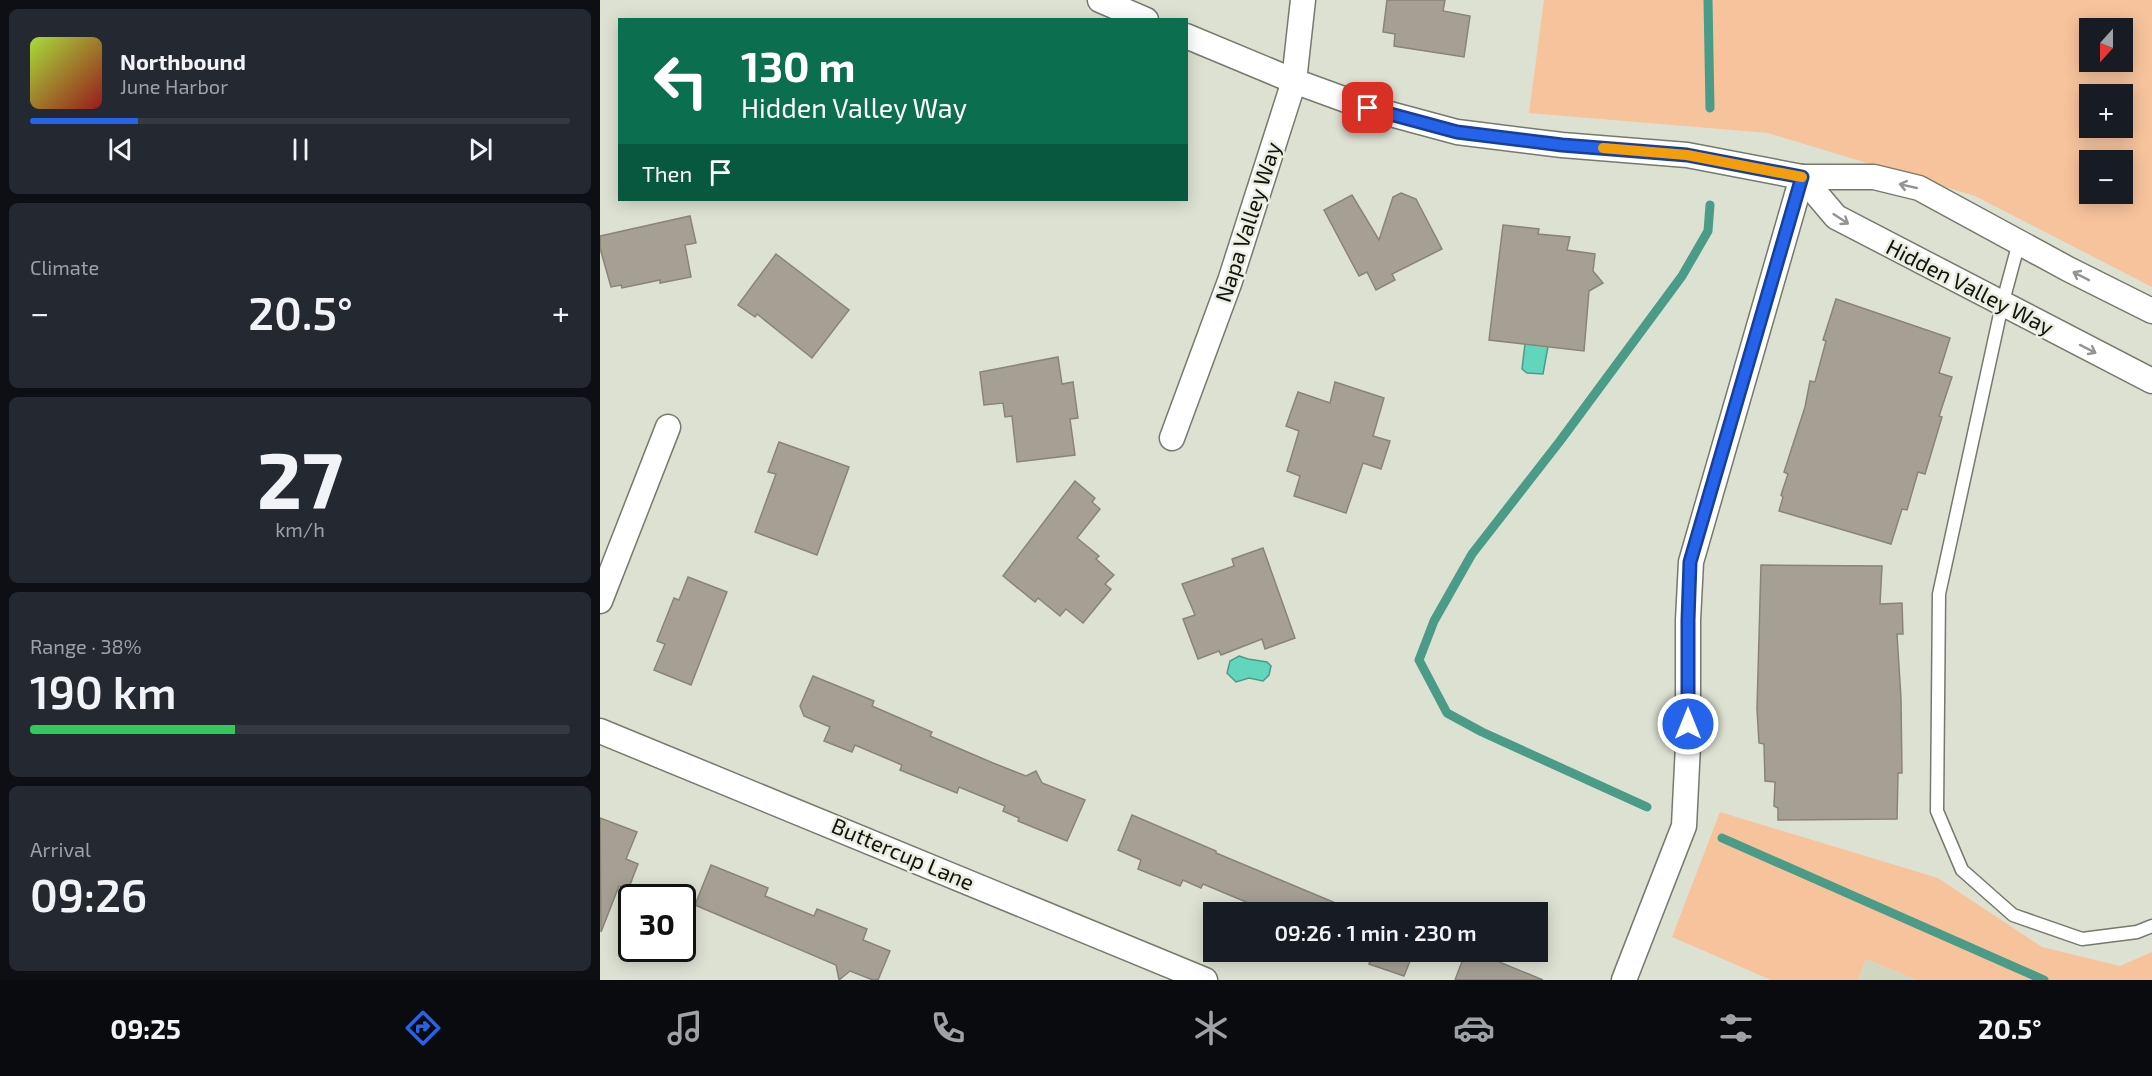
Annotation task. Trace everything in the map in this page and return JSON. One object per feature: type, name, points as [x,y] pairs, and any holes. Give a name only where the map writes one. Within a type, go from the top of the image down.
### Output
[{"type":"street","points":[[1100,0],[1141,18]]},
{"type":"street","name":"Napa Valley Way","points":[[1172,438],[1230,280],[1294,81],[1304,0]]},
{"type":"street","points":[[1188,37],[1294,81],[1368,108],[1457,132],[1562,145],[1687,155],[1802,177],[1874,177],[1919,188],[2152,311]]},
{"type":"street","points":[[1624,980],[1684,826],[1688,745],[1690,562],[1802,177]]},
{"type":"street","name":"Hidden Valley Way","points":[[1802,177],[1836,217],[2152,381]]},
{"type":"street","points":[[600,601],[668,427]]},
{"type":"street","name":"Buttercup Lane","points":[[600,731],[1205,980]]},
{"type":"lane","points":[[2019,242],[2002,305],[1939,594],[1937,811],[1962,870],[2013,915],[2082,939],[2137,932],[2152,926]]},
{"type":"shaded area","points":[[1544,0],[2152,0],[2152,287],[1975,196],[1768,133],[1529,113]]},
{"type":"shaded area","points":[[1720,812],[1938,878],[2042,947],[2120,966],[2152,952],[2152,980],[1917,980],[1866,959],[1858,980],[1771,980],[1672,937]]},
{"type":"shaded area","points":[[1866,959],[1917,980],[1858,980]]},
{"type":"water","points":[[1553,319],[1543,374],[1527,373],[1522,369],[1526,336]]},
{"type":"water","points":[[1239,656],[1267,662],[1271,666],[1269,675],[1263,681],[1249,678],[1236,682],[1227,673],[1230,661]]},
{"type":"building","points":[[1387,0],[1445,0],[1443,11],[1470,16],[1464,57],[1394,46],[1395,34],[1383,32]]},
{"type":"building","points":[[1401,193],[1416,199],[1442,249],[1392,274],[1395,280],[1376,290],[1367,272],[1359,276],[1324,210],[1352,195],[1379,240],[1393,197]]},
{"type":"building","points":[[690,216],[696,243],[685,245],[691,277],[660,283],[660,280],[622,288],[621,285],[611,287],[600,248],[600,236]]},
{"type":"building","points":[[1503,225],[1539,229],[1538,234],[1570,237],[1567,250],[1595,254],[1593,271],[1603,283],[1589,291],[1584,351],[1489,340]]},
{"type":"building","points":[[776,254],[849,310],[812,358],[757,314],[755,317],[738,305]]},
{"type":"building","points":[[1836,299],[1950,338],[1939,373],[1952,377],[1939,416],[1942,417],[1925,474],[1918,472],[1907,510],[1902,509],[1891,544],[1779,511],[1783,497],[1781,495],[1788,474],[1784,472],[1805,407],[1810,381],[1815,382],[1826,341],[1823,340]]},
{"type":"building","points":[[1058,357],[1062,384],[1073,382],[1078,418],[1070,419],[1075,455],[1017,462],[1012,416],[1005,417],[1003,403],[984,405],[980,372]]},
{"type":"building","points":[[1335,382],[1384,398],[1373,436],[1390,441],[1381,469],[1363,463],[1346,513],[1294,496],[1300,476],[1287,471],[1299,431],[1286,426],[1298,392],[1330,403]]},
{"type":"building","points":[[779,442],[849,467],[817,555],[755,532],[776,474],[768,472]]},
{"type":"building","points":[[1075,481],[1095,498],[1092,502],[1100,509],[1077,538],[1099,556],[1096,559],[1114,575],[1105,584],[1111,589],[1083,623],[1066,609],[1060,616],[1038,598],[1035,602],[1003,576]]},
{"type":"building","points":[[1263,548],[1295,638],[1265,649],[1262,639],[1221,655],[1219,651],[1198,659],[1183,619],[1195,615],[1182,584],[1234,566],[1232,559]]},
{"type":"building","points":[[1761,565],[1882,566],[1880,604],[1902,603],[1903,634],[1897,634],[1902,773],[1898,773],[1897,819],[1778,820],[1778,808],[1774,806],[1775,782],[1765,781],[1764,744],[1759,743],[1757,709]]},
{"type":"building","points":[[688,577],[727,592],[691,685],[654,670],[665,644],[657,641],[674,598],[679,600]]},
{"type":"building","points":[[813,676],[874,701],[872,706],[932,732],[930,736],[993,763],[1026,776],[1036,771],[1042,783],[1085,800],[1067,841],[1018,821],[1019,818],[1003,811],[1005,806],[959,787],[957,793],[900,770],[902,765],[855,745],[852,752],[824,741],[830,727],[804,716],[800,706]]},
{"type":"building","points":[[1132,815],[1333,902],[1246,902],[1203,884],[1201,888],[1183,880],[1180,886],[1138,869],[1141,860],[1118,850]]},
{"type":"building","points":[[600,818],[637,832],[626,859],[638,864],[630,884],[618,884],[601,932]]},
{"type":"building","points":[[711,865],[768,888],[765,896],[814,916],[817,909],[867,929],[863,940],[890,951],[878,980],[850,971],[839,980],[836,965],[696,905]]},
{"type":"building","points":[[1370,962],[1410,962],[1404,976],[1369,964]]},
{"type":"building","points":[[1462,962],[1500,962],[1543,980],[1455,980]]},
{"type":"waterway","points":[[1708,0],[1710,108]]},
{"type":"waterway","points":[[1647,807],[1482,732],[1447,713],[1419,660],[1434,621],[1472,554],[1560,441],[1682,276],[1708,231],[1710,205]]},
{"type":"waterway","points":[[1722,838],[2044,980]]},
{"type":"slow traffic","points":[[1603,148],[1687,155],[1802,177]]},
{"type":"route","points":[[1368,108],[1457,132],[1562,145],[1687,155],[1802,177],[1690,562],[1688,724]]}]
